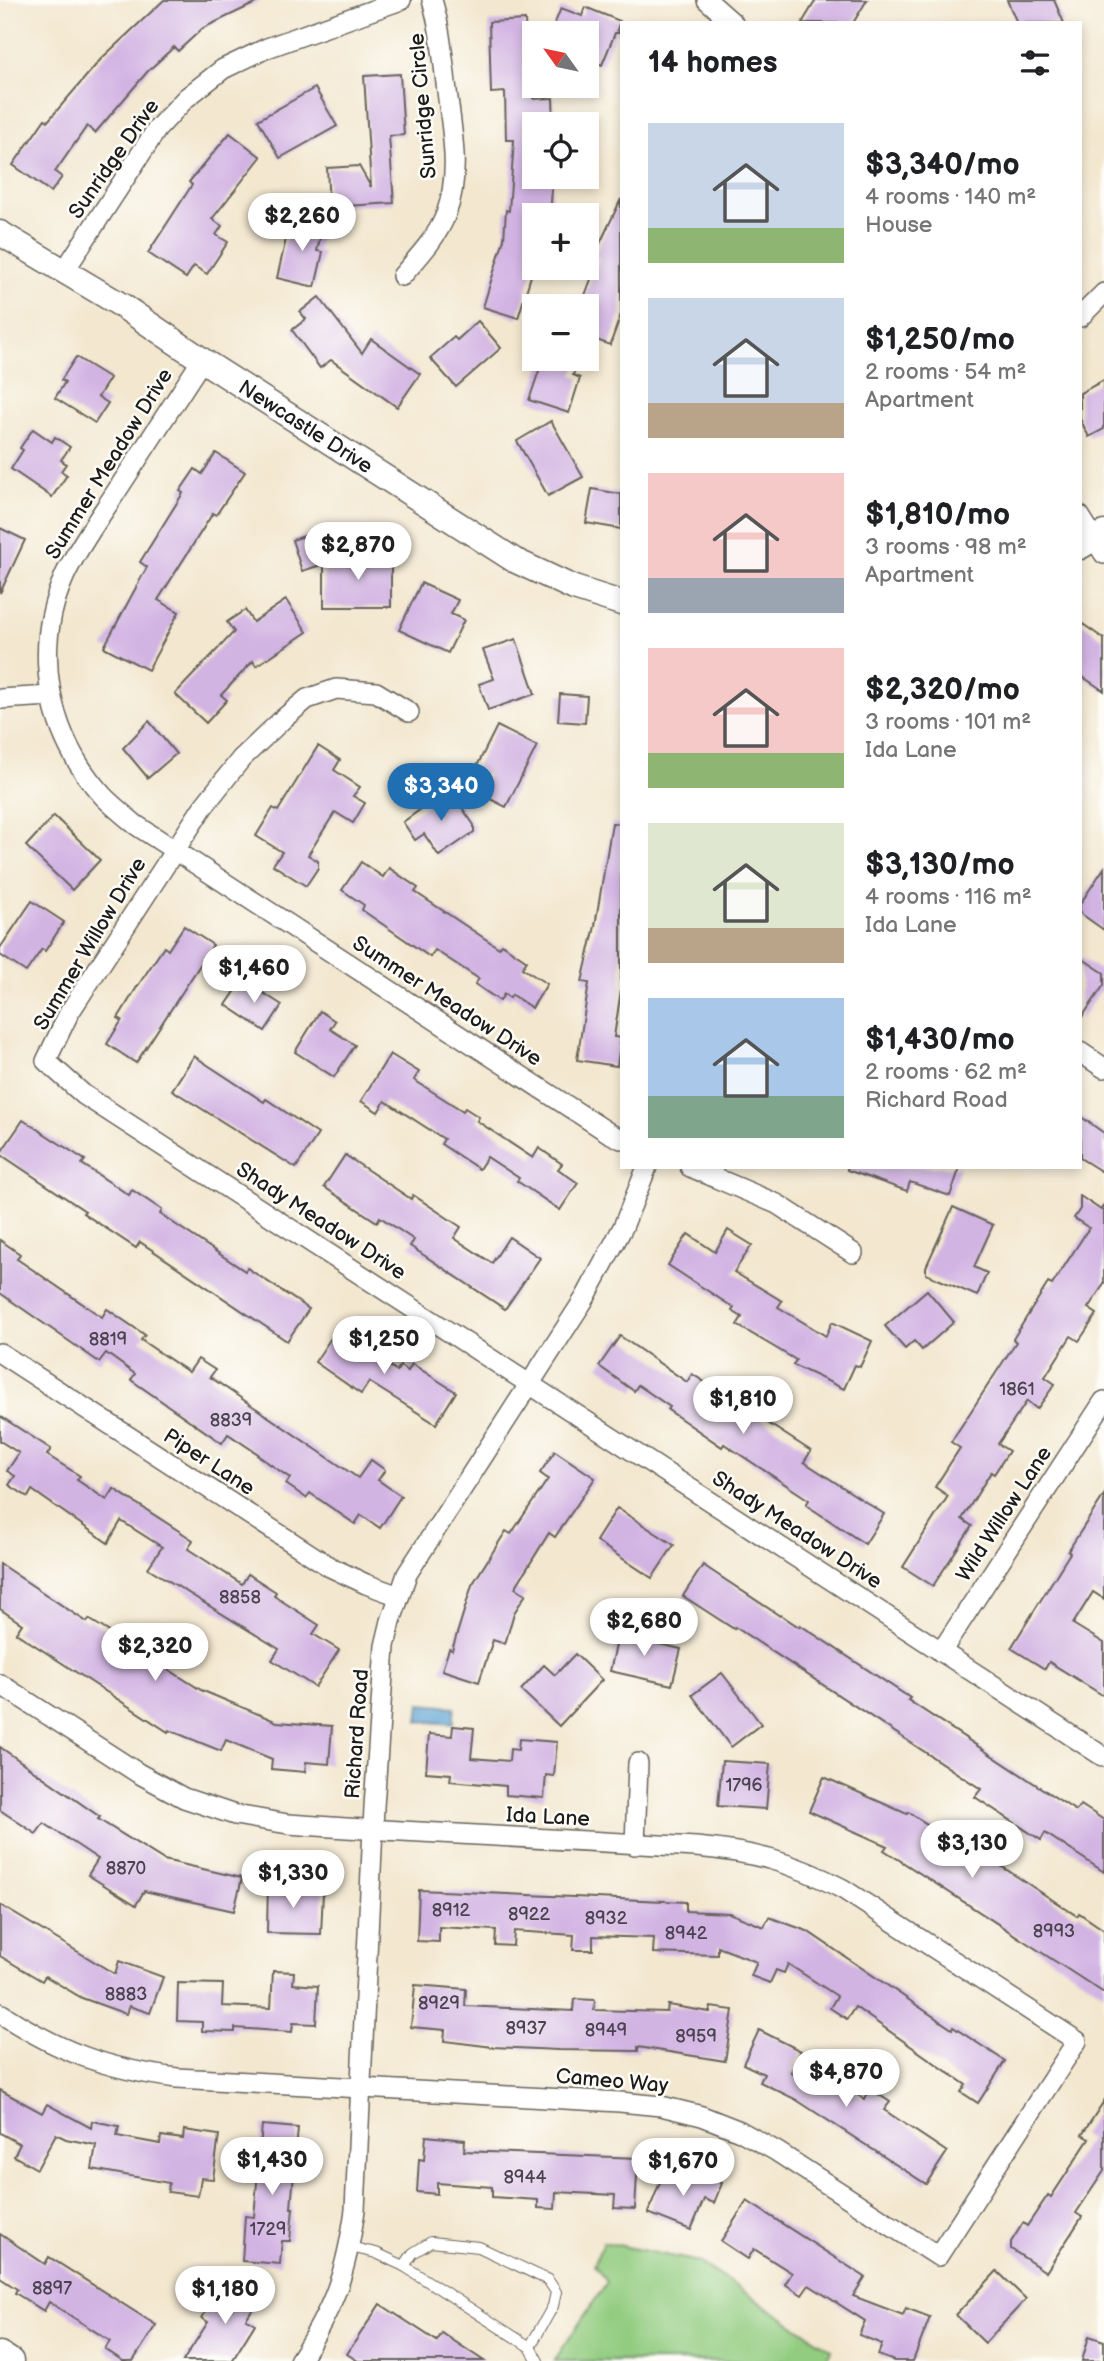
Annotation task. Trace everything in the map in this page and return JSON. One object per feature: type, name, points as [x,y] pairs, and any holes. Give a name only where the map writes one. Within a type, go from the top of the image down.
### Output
[{"type":"street","name":"Sunridge Drive","points":[[65,270],[157,129],[195,90],[223,69],[267,48],[401,0]]},
{"type":"street","name":"Sunridge Circle","points":[[402,276],[435,237],[446,215],[454,185],[455,156],[440,26],[432,0]]},
{"type":"street","points":[[707,0],[731,21]]},
{"type":"street","name":"Newcastle Drive","points":[[0,233],[65,270],[514,560],[574,588],[620,603]]},
{"type":"street","points":[[1082,315],[1104,293]]},
{"type":"street","name":"Summer Meadow Drive","points":[[202,360],[87,537],[65,575],[52,617],[46,660],[51,696],[58,723],[78,762],[104,796],[136,825],[620,1138]]},
{"type":"street","points":[[1082,520],[1095,544]]},
{"type":"street","name":"Summer Willow Drive","points":[[46,1061],[69,1013],[203,807],[242,759],[283,719],[307,699],[336,688],[376,692],[409,712]]},
{"type":"street","points":[[0,699],[51,696]]},
{"type":"street","points":[[1082,1053],[1104,1068]]},
{"type":"street","name":"Shady Meadow Drive","points":[[46,1061],[85,1094],[1104,1757]]},
{"type":"street","name":"Richard Road","points":[[299,2361],[330,2308],[341,2280],[355,2210],[373,1829],[390,1621],[407,1574],[423,1547],[585,1297],[622,1227],[646,1169]]},
{"type":"street","points":[[695,1169],[777,1204],[853,1253]]},
{"type":"street","name":"Piper Lane","points":[[0,1353],[319,1560],[366,1584],[399,1596]]},
{"type":"street","name":"Wild Willow Lane","points":[[941,1651],[1102,1407]]},
{"type":"street","name":"Ida Lane","points":[[0,1684],[138,1773],[184,1798],[234,1815],[288,1824],[734,1851],[772,1858],[808,1871],[843,1889],[1077,2040]]},
{"type":"street","points":[[635,1845],[638,1763]]},
{"type":"street","name":"Cameo Way","points":[[0,2013],[51,2044],[92,2061],[134,2073],[177,2078],[620,2102],[661,2106],[702,2116],[740,2131],[776,2151],[938,2256],[1077,2040]]},
{"type":"street","points":[[0,2354],[11,2361]]},
{"type":"lane","points":[[404,2266],[413,2253],[431,2242],[479,2247],[548,2280],[556,2292],[553,2306],[530,2347]]},
{"type":"lane","points":[[349,2247],[376,2253],[404,2266],[530,2347],[538,2361]]},
{"type":"green space","points":[[603,2242],[699,2262],[832,2350],[824,2361],[554,2361],[607,2282],[594,2265]]},
{"type":"water","points":[[420,1704],[455,1707],[453,1724],[418,1721]]},
{"type":"building","points":[[164,0],[262,0],[203,28],[178,51],[174,47],[148,71],[95,133],[87,126],[55,172],[62,177],[51,192],[13,165],[45,119],[48,121],[101,59]]},
{"type":"building","points":[[816,0],[867,0],[854,21],[803,21]]},
{"type":"building","points":[[1007,0],[1054,0],[1063,21],[1016,21]]},
{"type":"building","points":[[585,7],[620,21],[617,30],[620,33],[615,33],[602,65],[599,64],[599,21],[556,21],[561,8],[582,16]]},
{"type":"building","points":[[525,20],[522,21],[522,98],[553,98],[554,112],[522,112],[522,189],[552,189],[551,203],[522,203],[522,280],[530,280],[525,294],[522,294],[518,318],[483,307],[504,239],[506,210],[509,211],[514,140],[506,140],[505,92],[491,93],[489,22]]},
{"type":"building","points":[[400,74],[404,135],[389,136],[394,203],[329,207],[327,168],[359,166],[371,187],[364,76]]},
{"type":"building","points":[[315,88],[337,126],[280,158],[258,120]]},
{"type":"building","points":[[230,133],[261,157],[212,219],[222,226],[216,235],[228,242],[207,274],[194,266],[186,278],[148,253],[192,185],[189,182]]},
{"type":"building","points":[[620,201],[620,317],[610,345],[599,341],[599,294],[586,294],[591,280],[599,280],[599,245]]},
{"type":"building","points":[[291,217],[323,225],[317,251],[323,252],[315,287],[277,278]]},
{"type":"building","points":[[319,297],[362,353],[371,339],[420,374],[397,407],[331,360],[320,368],[292,330],[306,319],[300,312]]},
{"type":"building","points":[[478,321],[501,348],[456,387],[430,358],[454,337],[457,340]]},
{"type":"building","points":[[76,357],[110,378],[98,397],[108,403],[95,423],[55,398],[65,382],[61,380]]},
{"type":"building","points":[[539,371],[574,371],[573,375],[580,378],[569,413],[529,400]]},
{"type":"building","points":[[1104,380],[1104,429],[1089,437],[1082,423],[1082,392]]},
{"type":"building","points":[[551,421],[583,477],[548,496],[517,441]]},
{"type":"building","points":[[33,429],[52,442],[55,437],[70,447],[61,460],[66,464],[61,471],[67,475],[52,497],[11,469],[23,450],[20,448]]},
{"type":"building","points":[[216,453],[245,472],[216,515],[213,513],[158,600],[179,612],[148,670],[104,647],[147,567],[140,562],[183,493],[180,491],[195,469],[202,474]]},
{"type":"building","points":[[592,489],[620,494],[620,529],[586,523]]},
{"type":"building","points":[[0,528],[25,540],[0,593]]},
{"type":"building","points":[[314,533],[324,564],[302,571],[292,540]]},
{"type":"building","points":[[324,558],[391,558],[391,607],[324,607]]},
{"type":"building","points":[[421,583],[458,600],[451,614],[464,620],[448,653],[399,630]]},
{"type":"building","points":[[286,600],[307,632],[256,666],[253,661],[221,695],[227,700],[206,723],[175,694],[234,632],[227,622],[245,610],[253,622]]},
{"type":"building","points":[[1082,623],[1104,639],[1104,691],[1082,676]]},
{"type":"building","points":[[516,639],[535,694],[488,710],[479,684],[494,679],[483,650]]},
{"type":"building","points":[[560,694],[587,696],[585,723],[558,721]]},
{"type":"building","points":[[149,721],[176,754],[148,778],[123,748]]},
{"type":"building","points":[[497,726],[537,746],[506,807],[480,794],[489,775],[476,768]]},
{"type":"building","points":[[318,746],[340,760],[334,770],[360,787],[353,796],[365,803],[353,823],[335,812],[308,855],[318,861],[318,868],[306,886],[273,865],[282,852],[256,836],[273,808],[278,811]]},
{"type":"building","points":[[449,789],[474,825],[474,832],[439,856],[424,834],[415,840],[403,822]]},
{"type":"building","points":[[54,816],[100,860],[72,890],[26,846]]},
{"type":"building","points":[[612,823],[620,824],[620,997],[614,1037],[620,1038],[617,1066],[577,1060],[589,983],[582,982],[595,926]]},
{"type":"building","points":[[361,862],[383,877],[389,868],[418,888],[415,892],[499,948],[502,944],[527,961],[522,968],[547,984],[532,1008],[512,995],[510,998],[504,994],[500,1001],[475,984],[479,979],[435,950],[430,957],[362,910],[364,905],[342,890]]},
{"type":"building","points":[[1104,868],[1104,930],[1082,914],[1082,901]]},
{"type":"building","points":[[32,901],[64,922],[45,951],[42,949],[26,972],[0,955],[0,948]]},
{"type":"building","points":[[184,926],[213,945],[136,1063],[107,1044],[122,1020],[118,1018],[137,987],[164,947],[168,950]]},
{"type":"building","points":[[1082,958],[1104,973],[1104,985],[1082,1017]]},
{"type":"building","points":[[243,980],[282,1005],[265,1031],[226,1005]]},
{"type":"building","points":[[320,1011],[335,1021],[330,1029],[355,1045],[334,1077],[295,1052]]},
{"type":"building","points":[[390,1054],[419,1072],[414,1080],[463,1111],[465,1108],[479,1117],[477,1121],[533,1158],[539,1148],[562,1164],[558,1169],[578,1183],[560,1210],[487,1157],[479,1169],[441,1144],[444,1139],[385,1101],[378,1112],[361,1101]]},
{"type":"building","points":[[194,1056],[318,1134],[296,1168],[172,1090]]},
{"type":"building","points":[[1082,1117],[1104,1133],[1104,1173],[1082,1159]]},
{"type":"building","points":[[23,1120],[85,1160],[82,1164],[129,1195],[132,1190],[162,1210],[160,1214],[245,1271],[247,1268],[309,1309],[287,1341],[140,1242],[136,1248],[0,1154]]},
{"type":"building","points":[[345,1155],[411,1199],[413,1195],[461,1227],[454,1238],[492,1263],[509,1237],[540,1258],[505,1309],[410,1246],[414,1240],[380,1217],[377,1222],[324,1187]]},
{"type":"building","points":[[959,1169],[950,1196],[910,1182],[907,1191],[847,1170]]},
{"type":"building","points":[[1080,1196],[1101,1210],[1104,1204],[1104,1284],[1088,1308],[1097,1314],[1079,1341],[1071,1336],[1045,1377],[1055,1384],[1037,1409],[1027,1401],[998,1444],[1009,1451],[994,1474],[991,1472],[962,1519],[972,1526],[933,1586],[903,1567],[948,1496],[935,1487],[960,1448],[951,1442],[1016,1342],[1013,1339],[1048,1283],[1052,1285],[1089,1228],[1074,1218],[1080,1209]]},
{"type":"building","points":[[953,1207],[993,1225],[974,1267],[987,1273],[977,1296],[926,1274],[926,1267]]},
{"type":"building","points":[[728,1230],[752,1245],[734,1272],[782,1301],[778,1307],[826,1336],[832,1322],[872,1341],[860,1367],[855,1365],[844,1389],[793,1365],[796,1360],[737,1325],[742,1317],[732,1311],[734,1308],[668,1265],[688,1234],[715,1252]]},
{"type":"building","points":[[0,1240],[20,1254],[17,1259],[102,1317],[107,1309],[145,1335],[141,1340],[189,1372],[198,1359],[215,1370],[210,1377],[358,1478],[371,1460],[385,1470],[378,1480],[401,1496],[380,1528],[361,1515],[355,1524],[310,1493],[306,1498],[286,1484],[290,1478],[258,1454],[228,1434],[222,1443],[131,1380],[135,1374],[106,1353],[99,1362],[0,1293]]},
{"type":"building","points":[[927,1290],[954,1322],[922,1350],[914,1341],[905,1349],[885,1326]]},
{"type":"building","points":[[339,1326],[353,1335],[351,1339],[397,1371],[400,1366],[408,1371],[412,1364],[456,1392],[436,1424],[369,1382],[361,1394],[315,1362]]},
{"type":"building","points":[[620,1336],[687,1382],[692,1374],[811,1451],[804,1462],[884,1514],[865,1544],[806,1505],[809,1500],[724,1444],[722,1447],[668,1410],[670,1407],[638,1385],[634,1391],[599,1366]]},
{"type":"building","points":[[0,1416],[51,1449],[47,1455],[80,1476],[77,1480],[107,1500],[114,1489],[193,1540],[188,1549],[242,1584],[248,1574],[276,1592],[274,1596],[319,1625],[313,1634],[339,1650],[315,1687],[272,1660],[279,1649],[148,1568],[162,1547],[121,1521],[108,1543],[32,1490],[28,1497],[9,1485],[15,1476],[7,1471],[19,1453],[0,1441]]},
{"type":"building","points":[[555,1451],[595,1478],[555,1537],[549,1533],[515,1588],[526,1594],[514,1613],[505,1644],[493,1640],[479,1682],[442,1670],[449,1649],[452,1650],[472,1585],[506,1531],[511,1534],[548,1479],[540,1473]]},
{"type":"building","points":[[1104,1495],[1104,1599],[1093,1592],[1073,1624],[1104,1643],[1104,1696],[1049,1662],[1045,1669],[1011,1648]]},
{"type":"building","points":[[617,1508],[674,1545],[652,1578],[596,1541]]},
{"type":"building","points":[[0,1564],[87,1622],[89,1619],[201,1690],[277,1722],[332,1726],[329,1764],[306,1762],[305,1772],[271,1769],[272,1759],[226,1740],[221,1751],[169,1730],[168,1732],[16,1633],[22,1624],[0,1609]]},
{"type":"building","points":[[703,1565],[780,1616],[799,1627],[800,1625],[1076,1811],[1081,1805],[1104,1820],[1104,1872],[1045,1833],[1041,1840],[975,1797],[981,1789],[735,1627],[734,1629],[683,1596]]},
{"type":"building","points":[[621,1624],[640,1629],[637,1639],[681,1649],[672,1685],[610,1671]]},
{"type":"building","points":[[575,1654],[602,1680],[559,1726],[521,1690],[544,1665],[555,1675]]},
{"type":"building","points":[[722,1673],[761,1724],[731,1747],[692,1695]]},
{"type":"building","points":[[453,1726],[474,1728],[471,1758],[509,1761],[510,1749],[518,1750],[519,1739],[557,1742],[554,1776],[546,1775],[544,1798],[506,1795],[506,1786],[450,1781],[451,1774],[426,1772],[429,1734],[452,1736]]},
{"type":"building","points":[[0,1747],[100,1817],[98,1819],[164,1860],[242,1878],[234,1911],[144,1891],[136,1905],[88,1875],[98,1859],[44,1823],[36,1834],[0,1810]]},
{"type":"building","points":[[722,1761],[770,1764],[766,1809],[718,1806]]},
{"type":"building","points":[[824,1777],[907,1814],[908,1812],[973,1853],[975,1849],[1077,1916],[1079,1913],[1104,1930],[1104,1993],[884,1850],[887,1846],[809,1811]]},
{"type":"building","points":[[268,1881],[290,1882],[290,1891],[323,1892],[321,1934],[267,1933]]},
{"type":"building","points":[[419,1890],[686,1902],[686,1911],[729,1913],[764,1927],[769,1917],[807,1931],[952,2029],[953,2027],[1005,2061],[978,2103],[961,2092],[966,2085],[855,2007],[847,2019],[830,2008],[837,1996],[788,1964],[784,1973],[776,1970],[770,1983],[751,1976],[757,1962],[718,1947],[718,1955],[653,1953],[654,1938],[593,1936],[593,1950],[573,1950],[574,1935],[514,1931],[513,1946],[495,1945],[496,1930],[439,1927],[439,1942],[417,1941]]},
{"type":"building","points":[[0,1905],[115,1974],[119,1961],[163,1977],[150,2013],[129,2006],[126,2014],[82,1998],[45,1976],[42,1981],[0,1956]]},
{"type":"building","points":[[273,1971],[294,1972],[293,1984],[318,1986],[316,2024],[293,2023],[292,2032],[235,2028],[235,2032],[202,2031],[202,2022],[177,2021],[178,1983],[223,1984],[222,2006],[271,2008]]},
{"type":"building","points":[[415,1985],[466,1989],[465,2006],[573,2011],[574,1999],[595,2000],[594,2010],[667,2012],[668,2005],[710,2012],[711,2007],[733,2010],[725,2061],[638,2047],[638,2051],[558,2050],[493,2047],[444,2041],[445,2030],[411,2027]]},
{"type":"building","points":[[759,2030],[801,2051],[791,2072],[821,2086],[829,2076],[864,2099],[870,2089],[890,2102],[884,2110],[947,2152],[926,2184],[795,2099],[760,2082],[764,2074],[743,2064]]},
{"type":"building","points":[[0,2090],[42,2113],[47,2104],[91,2128],[92,2121],[119,2126],[117,2136],[160,2144],[161,2136],[183,2139],[184,2130],[219,2135],[213,2179],[201,2178],[198,2196],[168,2192],[169,2183],[92,2169],[96,2145],[66,2139],[56,2134],[37,2169],[14,2156],[20,2144],[0,2133]]},
{"type":"building","points":[[1104,2101],[1104,2171],[1076,2213],[1082,2217],[1046,2272],[1011,2249],[1011,2242],[1023,2223],[1027,2226],[1048,2195],[1051,2197],[1089,2139],[1082,2135]]},
{"type":"building","points":[[262,2125],[298,2128],[290,2241],[282,2241],[280,2264],[242,2261],[245,2216],[254,2217]]},
{"type":"building","points":[[426,2136],[465,2140],[464,2151],[638,2158],[635,2209],[614,2208],[615,2195],[556,2192],[555,2209],[538,2208],[538,2200],[492,2197],[492,2187],[437,2183],[437,2194],[417,2192],[419,2159],[424,2160]]},
{"type":"building","points":[[690,2170],[722,2183],[714,2203],[704,2199],[691,2230],[648,2213],[664,2172],[686,2181]]},
{"type":"building","points":[[747,2201],[865,2277],[853,2296],[903,2315],[906,2308],[930,2317],[913,2361],[894,2361],[878,2355],[882,2344],[859,2335],[865,2321],[809,2285],[802,2295],[785,2284],[792,2273],[754,2249],[748,2259],[721,2241]]},
{"type":"building","points":[[0,2234],[45,2264],[49,2257],[156,2325],[133,2361],[123,2361],[105,2349],[110,2341],[49,2302],[44,2311],[15,2293],[17,2289],[0,2278]]},
{"type":"building","points":[[997,2271],[1026,2299],[985,2343],[956,2315]]},
{"type":"building","points":[[227,2279],[259,2299],[246,2319],[255,2324],[232,2361],[183,2361],[208,2322],[202,2318]]},
{"type":"building","points":[[380,2304],[437,2341],[442,2333],[484,2361],[358,2361],[347,2354]]},
{"type":"building","points":[[1089,2336],[1104,2341],[1104,2361],[1082,2361]]}]
